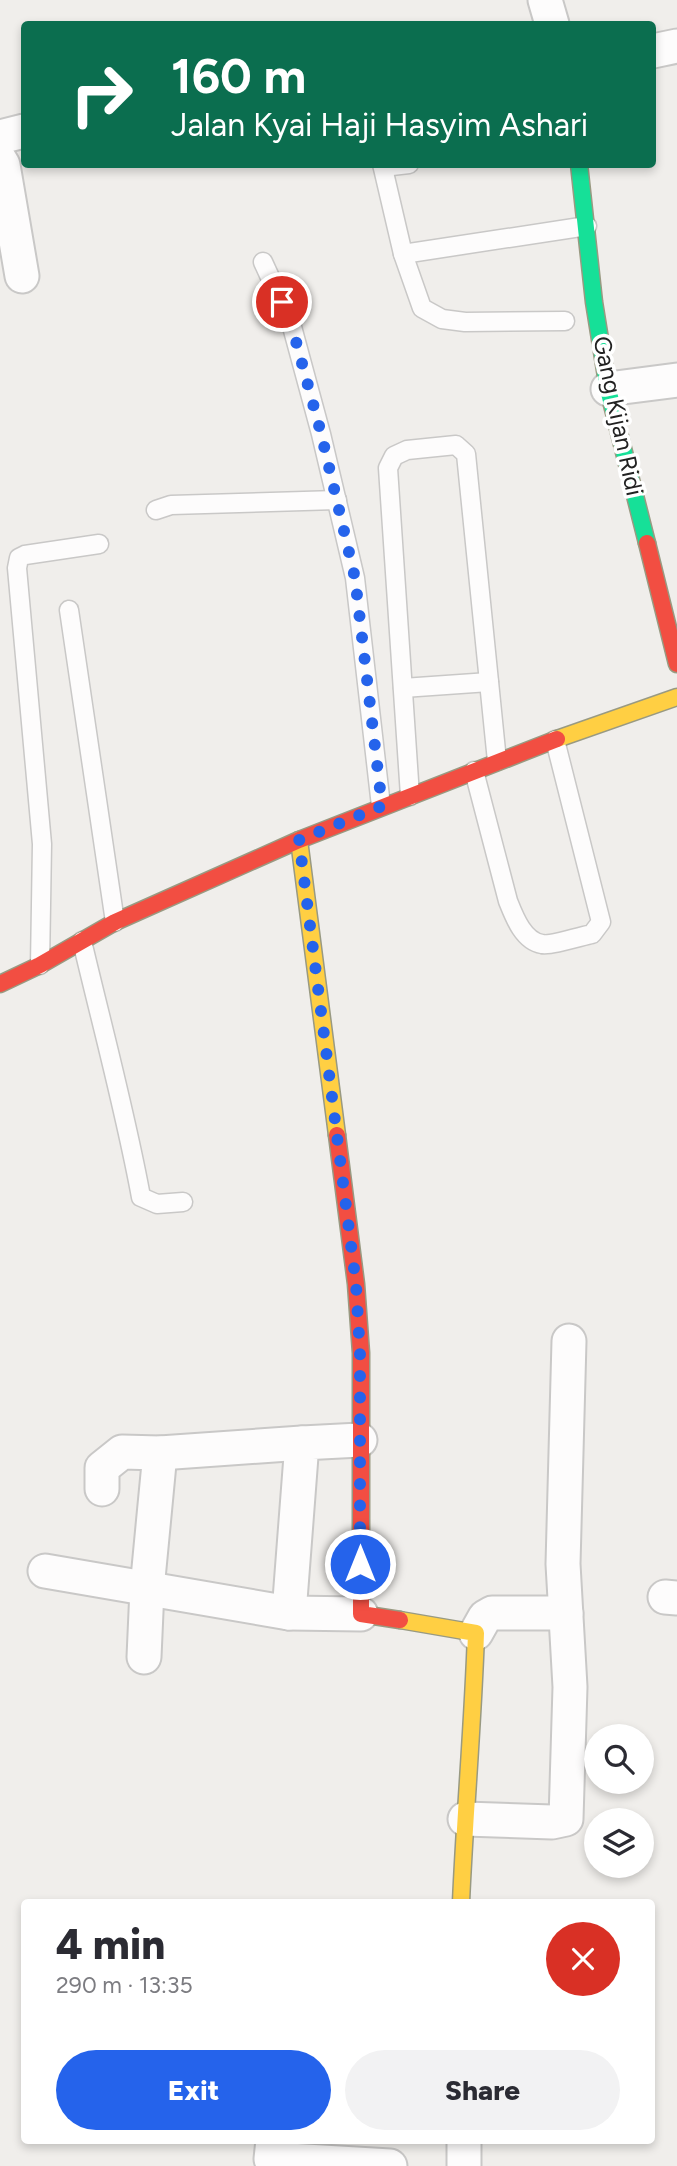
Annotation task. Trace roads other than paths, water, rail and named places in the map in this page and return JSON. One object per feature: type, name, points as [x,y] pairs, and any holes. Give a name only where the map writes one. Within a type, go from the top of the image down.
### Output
[{"type":"street","points":[[544,0],[551,21]]},
{"type":"street","points":[[656,50],[677,46]]},
{"type":"street","points":[[0,137],[21,132]]},
{"type":"street","points":[[0,160],[22,276]]},
{"type":"street","name":"Gang Kijan Ridi","points":[[580,168],[594,302],[608,389],[677,664]]},
{"type":"street","points":[[608,389],[677,380]]},
{"type":"street","points":[[0,984],[40,965],[115,922],[299,840],[497,761],[677,697]]},
{"type":"street","points":[[299,840],[356,1284],[360,1353],[360,1614]]},
{"type":"street","points":[[464,1819],[552,1822],[566,1819],[570,1687],[563,1564],[569,1341]]},
{"type":"street","points":[[102,1489],[102,1468],[122,1452],[160,1453],[360,1440]]},
{"type":"street","points":[[289,1613],[302,1443]]},
{"type":"street","points":[[144,1657],[147,1589],[160,1453]]},
{"type":"street","points":[[45,1571],[289,1613],[360,1614],[476,1633]]},
{"type":"street","points":[[461,1899],[476,1633],[485,1617],[492,1613],[566,1612]]},
{"type":"street","points":[[464,2144],[464,2166]]},
{"type":"street","points":[[272,2155],[390,2166]]},
{"type":"lane","points":[[382,168],[403,254],[422,307],[442,318],[465,322],[565,321]]},
{"type":"lane","points":[[403,254],[587,226]]},
{"type":"lane","points":[[262,262],[291,323],[321,433],[355,578],[382,806]]},
{"type":"lane","points":[[410,796],[388,468],[394,456],[407,450],[456,445],[467,454],[497,761]]},
{"type":"lane","points":[[156,510],[172,505],[337,500]]},
{"type":"lane","points":[[40,965],[42,844],[17,568],[19,558],[25,555],[99,544]]},
{"type":"lane","points":[[69,610],[115,922]]},
{"type":"lane","points":[[403,688],[489,682]]},
{"type":"lane","points":[[474,771],[508,901],[516,921],[529,938],[543,945],[592,934],[601,922],[555,740]]},
{"type":"lane","points":[[82,941],[111,1066],[123,1105],[141,1197],[157,1204],[183,1202]]}]
